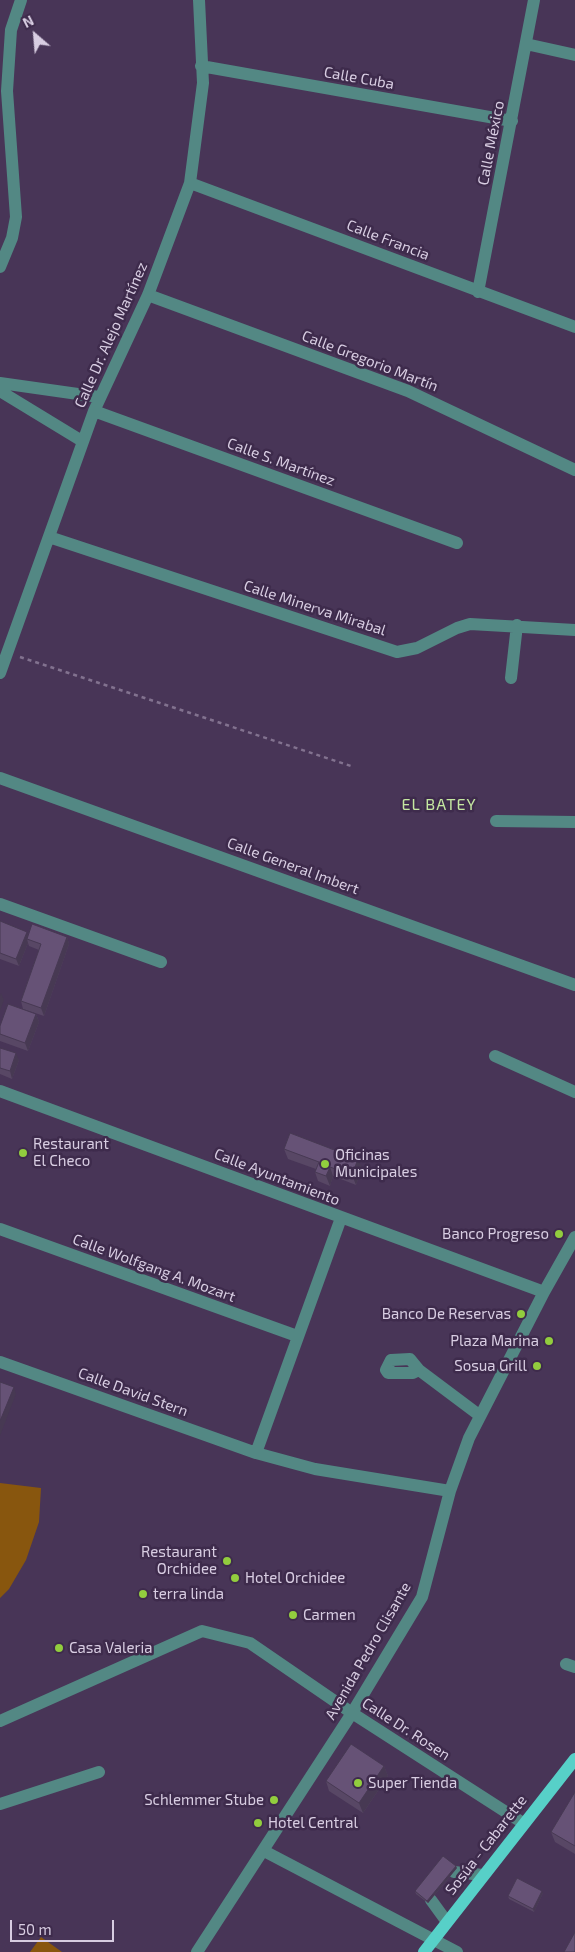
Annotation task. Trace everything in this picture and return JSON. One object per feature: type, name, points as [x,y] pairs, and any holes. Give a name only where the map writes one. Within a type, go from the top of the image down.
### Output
[{"type":"main road","name":"Sosúa - Cabarette","points":[[424,1952],[523,1823],[575,1759]]},
{"type":"street","points":[[0,267],[12,238],[16,217],[7,90],[10,30],[21,0]]},
{"type":"street","name":"Calle Dr. Alejo Martínez","points":[[0,674],[4,655],[99,397],[148,295],[167,250],[190,183],[202,83],[199,0]]},
{"type":"street","name":"Calle México","points":[[478,292],[534,0]]},
{"type":"street","points":[[526,44],[575,55]]},
{"type":"street","name":"Calle Cuba","points":[[201,66],[512,121]]},
{"type":"street","name":"Calle Francia","points":[[190,183],[575,327]]},
{"type":"street","name":"Calle Gregorio Martín","points":[[148,295],[408,391],[575,470]]},
{"type":"street","points":[[0,383],[99,397]]},
{"type":"street","points":[[0,391],[82,441]]},
{"type":"street","name":"Calle S. Martínez","points":[[94,411],[457,543]]},
{"type":"street","name":"Calle Minerva Mirabal","points":[[49,537],[397,652],[417,648],[463,625],[517,625],[575,630]]},
{"type":"street","points":[[511,678],[517,625]]},
{"type":"street","name":"Calle General Imbert","points":[[0,778],[575,984]]},
{"type":"street","points":[[496,821],[575,822]]},
{"type":"street","points":[[0,904],[161,962]]},
{"type":"street","points":[[495,1056],[575,1092]]},
{"type":"street","name":"Calle Ayuntamiento","points":[[0,1091],[544,1292]]},
{"type":"street","points":[[256,1452],[341,1218]]},
{"type":"street","name":"Calle Wolfgang A. Mozart","points":[[0,1229],[297,1336]]},
{"type":"street","name":"Avenida Pedro Clisante","points":[[197,1952],[352,1713],[422,1597],[450,1491],[479,1415],[575,1237]]},
{"type":"street","name":"Calle David Stern","points":[[0,1362],[256,1452],[315,1469],[450,1491]]},
{"type":"street","points":[[419,1370],[479,1415]]},
{"type":"street","name":"Calle Dr. Rosen","points":[[0,1721],[202,1630],[250,1643],[352,1713],[523,1823]]},
{"type":"street","points":[[0,1804],[99,1772]]},
{"type":"street","points":[[264,1851],[457,1952]]},
{"type":"street","points":[[454,1872],[483,1875]]},
{"type":"street","points":[[431,1900],[447,1922]]},
{"type":"path","points":[[4,655],[351,766]]},
{"type":"shaded area","points":[[0,1483],[41,1488],[39,1522],[26,1560],[9,1589],[0,1598]]},
{"type":"shaded area","points":[[41,1937],[62,1952],[30,1952]]},
{"type":"building","points":[[0,921],[27,932],[16,959],[0,953]]},
{"type":"building","points":[[32,924],[67,937],[41,1008],[21,1001],[41,944],[27,939]]},
{"type":"building","points":[[8,1004],[36,1014],[25,1043],[0,1034],[0,1026]]},
{"type":"building","points":[[0,1048],[16,1053],[10,1071],[0,1068]]},
{"type":"building","points":[[290,1133],[358,1159],[352,1175],[330,1167],[326,1176],[315,1172],[319,1162],[284,1149]]},
{"type":"building","points":[[0,1382],[14,1387],[0,1421]]},
{"type":"building","name":"Super Tienda","points":[[351,1744],[384,1766],[359,1803],[326,1781]]},
{"type":"building","points":[[575,1792],[575,1846],[551,1832]]},
{"type":"building","points":[[443,1856],[456,1866],[427,1901],[415,1891]]},
{"type":"building","points":[[517,1878],[542,1891],[533,1909],[508,1896]]},
{"type":"building","points":[[575,1932],[575,1952],[564,1952]]},
{"type":"place","name":"Restaurant El Checo","points":[[23,1153]]},
{"type":"place","name":"Oficinas Municipales","points":[[325,1164]]},
{"type":"place","name":"Banco Progreso","points":[[559,1234]]},
{"type":"place","name":"Banco De Reservas","points":[[521,1314]]},
{"type":"place","name":"Plaza Marina","points":[[549,1341]]},
{"type":"place","name":"Sosua Grill","points":[[537,1366]]},
{"type":"place","name":"Restaurant Orchidee","points":[[227,1561]]},
{"type":"place","name":"Hotel Orchidee","points":[[235,1578]]},
{"type":"place","name":"terra linda","points":[[143,1594]]},
{"type":"place","name":"Carmen","points":[[293,1615]]},
{"type":"place","name":"Casa Valeria","points":[[59,1648]]},
{"type":"place","name":"Super Tienda","points":[[358,1783]]},
{"type":"place","name":"Schlemmer Stube","points":[[274,1800]]},
{"type":"place","name":"Hotel Central","points":[[258,1823]]},
{"type":"district","name":"EL BATEY","points":[[439,805]]}]
